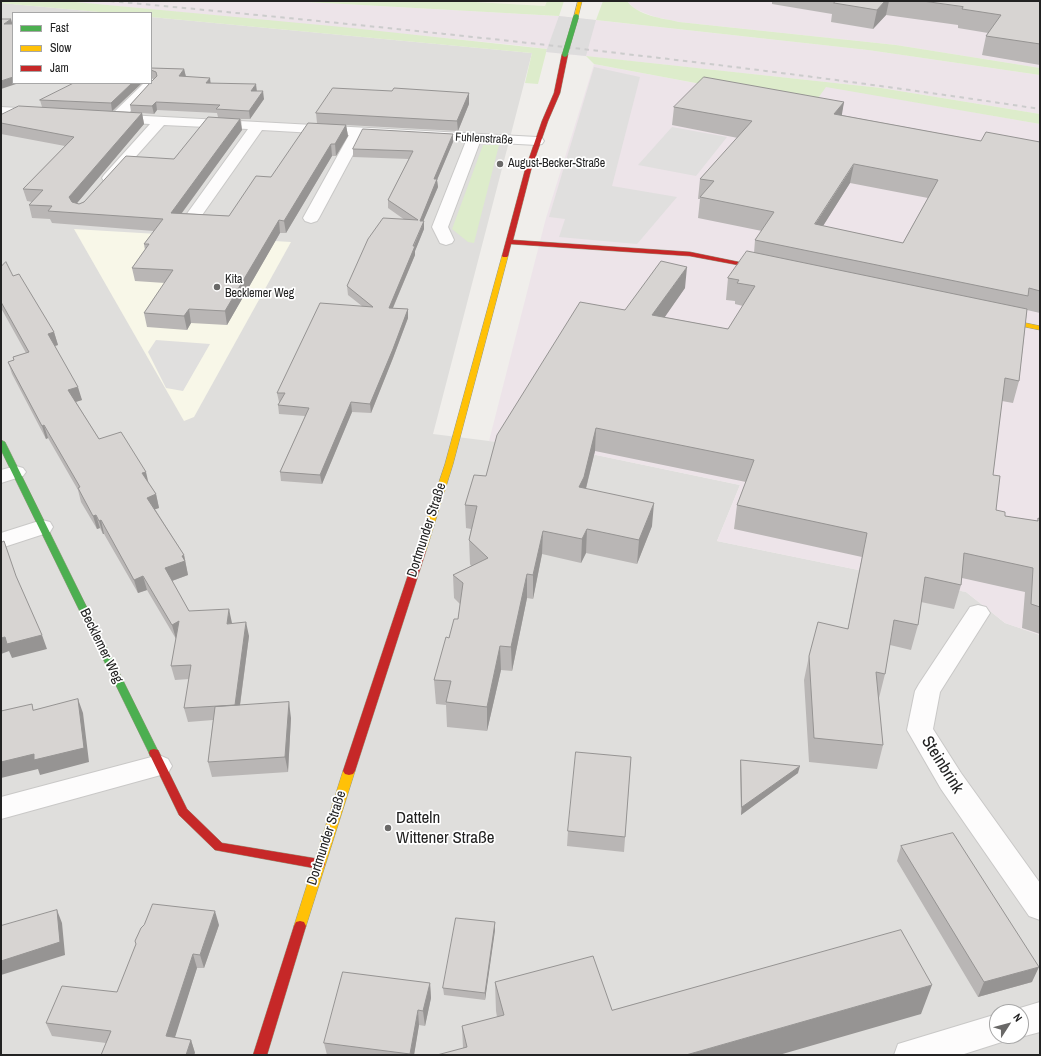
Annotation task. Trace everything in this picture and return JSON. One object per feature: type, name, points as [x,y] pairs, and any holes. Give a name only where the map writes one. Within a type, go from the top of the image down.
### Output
[{"type":"main road","name":"Dortmunder Straße","points":[[260,1055],[319,864],[449,464],[528,170],[537,141],[556,93],[580,1]]},
{"type":"main road","points":[[509,242],[690,254],[776,272]]},
{"type":"main road","points":[[986,316],[1040,328]]},
{"type":"main road","name":"Becklemer Weg","points":[[1,442],[8,475],[42,527],[159,766],[184,812],[219,847],[319,864]]},
{"type":"street","points":[[152,82],[162,72]]},
{"type":"street","points":[[116,118],[150,84]]},
{"type":"street","points":[[1,111],[52,114]]},
{"type":"street","name":"Fuhlenstraße","points":[[100,117],[537,141]]},
{"type":"street","points":[[102,186],[160,121]]},
{"type":"street","points":[[194,215],[258,126]]},
{"type":"street","points":[[310,218],[358,132]]},
{"type":"street","points":[[446,240],[440,227],[474,138]]},
{"type":"street","points":[[1,541],[42,527]]},
{"type":"street","name":"Steinbrink","points":[[978,613],[928,691],[920,730],[952,781],[1040,907]]},
{"type":"street","points":[[1,808],[159,766]]},
{"type":"street","points":[[1029,1020],[1040,1017]]},
{"type":"street","points":[[910,1055],[989,1031]]},
{"type":"shaded area","points":[[65,1],[290,1],[559,16],[868,50],[1040,75],[1040,114],[881,88],[546,52],[547,49],[515,45]]},
{"type":"shaded area","points":[[627,1],[1040,1],[1040,68],[896,45],[679,22],[655,17],[635,9]]},
{"type":"shaded area","points":[[1,3],[99,12],[12,12],[12,84],[152,84],[152,17],[532,53],[433,434],[489,441],[553,446],[740,485],[717,541],[966,592],[1005,623],[1040,635],[1040,1055],[1,1055]]},
{"type":"shaded area","points":[[594,64],[812,105],[826,86],[1040,124],[1040,635],[1005,623],[966,592],[717,541],[740,485],[553,446],[489,441],[546,218]]},
{"type":"shaded area","points":[[594,67],[640,77],[612,186],[677,197],[637,244],[559,237],[565,219],[549,217]]},
{"type":"shaded area","points":[[672,127],[727,137],[696,176],[638,165]]},
{"type":"shaded area","points":[[74,229],[291,242],[194,417],[184,421]]},
{"type":"shaded area","points":[[156,340],[210,344],[183,391],[166,388],[148,352]]},
{"type":"green space","points":[[1,1],[65,1],[342,27],[547,49],[538,84],[525,83],[532,53],[152,17],[152,12],[99,12],[1,3]]},
{"type":"green space","points":[[290,1],[458,1],[545,6],[547,1],[564,1],[559,16]]},
{"type":"green space","points":[[458,1],[547,1],[545,6]]},
{"type":"green space","points":[[603,1],[627,1],[637,10],[644,13],[658,18],[679,22],[896,45],[1040,68],[1040,75],[868,50],[596,20]]},
{"type":"green space","points":[[586,56],[881,88],[1040,114],[1040,124],[826,87],[813,105],[594,64]]},
{"type":"green space","points":[[483,145],[499,145],[474,243],[468,242],[452,229]]},
{"type":"pier","points":[[559,16],[596,20],[586,56],[546,52]]},
{"type":"building","points":[[836,1],[885,1],[877,10],[834,3]]},
{"type":"building","points":[[923,1],[1040,1],[1040,44],[986,36],[1001,15]]},
{"type":"building","points":[[1,19],[11,19],[4,24],[12,24],[12,77],[1,81]]},
{"type":"building","points":[[152,68],[184,69],[179,76],[210,78],[206,83],[256,84],[251,91],[263,91],[249,111],[216,109],[220,105],[156,102],[152,106],[130,105],[149,84],[152,84],[152,81],[157,76],[156,72],[152,70]]},
{"type":"building","points":[[704,77],[844,102],[834,114],[981,141],[986,132],[1040,142],[1040,291],[1029,288],[1028,296],[755,240],[774,212],[700,197],[714,181],[700,179],[752,121],[674,107]],"holes":[[[854,164],[938,180],[903,243],[815,224]]]},
{"type":"building","points":[[72,84],[131,84],[111,103],[40,100]]},
{"type":"building","points":[[333,88],[392,91],[394,88],[469,93],[457,121],[316,113]]},
{"type":"building","points":[[19,106],[142,113],[69,197],[72,202],[79,204],[84,202],[126,156],[174,159],[208,117],[240,119],[171,213],[229,216],[256,176],[271,177],[308,123],[346,125],[335,144],[331,144],[284,221],[279,220],[225,311],[189,309],[184,316],[144,313],[173,270],[132,268],[149,244],[144,244],[163,219],[48,211],[52,206],[29,205],[43,190],[23,189],[74,137],[1,123],[1,115]]},
{"type":"building","points":[[363,129],[453,134],[434,179],[437,179],[420,221],[424,221],[413,246],[415,246],[389,308],[408,309],[370,404],[351,402],[320,475],[280,472],[309,408],[278,405],[285,393],[277,393],[320,303],[373,307],[347,286],[368,239],[383,218],[418,220],[388,200],[413,151],[353,149]]},
{"type":"building","points":[[747,251],[1027,309],[1019,381],[1005,378],[993,475],[1000,476],[996,510],[1005,512],[1005,516],[1038,521],[1038,518],[1040,519],[1040,607],[1031,604],[1033,568],[964,553],[961,585],[925,577],[918,625],[894,620],[885,674],[876,672],[883,745],[814,738],[809,656],[818,622],[848,629],[867,533],[737,505],[754,460],[596,428],[584,477],[579,487],[654,503],[639,540],[587,529],[582,539],[543,531],[533,575],[527,574],[511,647],[500,646],[487,707],[446,702],[451,681],[434,680],[446,637],[449,638],[454,619],[458,619],[463,583],[453,575],[488,558],[469,540],[477,506],[465,505],[474,475],[486,476],[497,435],[580,302],[625,310],[661,261],[687,267],[652,315],[728,329],[755,286],[737,283],[739,280],[728,278]]},
{"type":"building","points":[[6,262],[13,276],[19,274],[54,332],[48,334],[78,387],[68,390],[99,439],[121,432],[146,472],[142,473],[156,494],[147,498],[184,555],[182,556],[185,561],[165,568],[189,611],[229,609],[227,624],[246,622],[235,705],[184,708],[191,665],[171,666],[179,621],[172,625],[143,576],[134,580],[101,520],[99,521],[96,515],[93,516],[78,488],[80,487],[44,425],[42,426],[8,362],[14,360],[13,357],[29,352],[1,302],[1,267]]},
{"type":"building","points":[[1,541],[4,541],[16,576],[42,635],[7,644],[5,637],[1,638]]},
{"type":"building","points":[[78,699],[84,748],[34,760],[34,754],[1,762],[1,711],[32,704],[33,710]]},
{"type":"building","points":[[289,702],[285,757],[208,762],[215,707]]},
{"type":"building","points":[[576,752],[631,757],[625,837],[568,831]]},
{"type":"building","points":[[741,760],[800,766],[742,807]]},
{"type":"building","points":[[953,833],[1039,967],[984,982],[901,846]]},
{"type":"building","points":[[153,904],[215,911],[200,955],[193,954],[166,1036],[191,1040],[186,1055],[101,1055],[111,1031],[46,1023],[62,986],[117,992],[136,944],[135,941]]},
{"type":"building","points":[[57,910],[60,942],[1,961],[1,926]]},
{"type":"building","points":[[456,918],[495,922],[485,993],[443,988]]},
{"type":"building","points":[[901,930],[932,985],[686,1055],[437,1055],[467,1047],[462,1026],[504,1015],[495,982],[593,956],[612,1010]]},
{"type":"building","points":[[343,972],[430,983],[423,1011],[418,1010],[410,1054],[324,1043]]},
{"type":"railway","points":[[110,1],[576,48],[808,76],[1040,109]]},
{"type":"traffic: fast","points":[[565,54],[576,17]]},
{"type":"traffic: fast","points":[[1,442],[154,753]]},
{"type":"traffic: slow","points":[[576,17],[580,1]]},
{"type":"traffic: slow","points":[[421,551],[449,464],[505,256]]},
{"type":"traffic: slow","points":[[995,318],[1040,328]]},
{"type":"traffic: slow","points":[[300,926],[349,771]]},
{"type":"traffic: jam","points":[[505,256],[528,170],[545,121],[557,93],[565,54]]},
{"type":"traffic: jam","points":[[509,242],[690,254],[768,270]]},
{"type":"traffic: jam","points":[[349,771],[421,551]]},
{"type":"traffic: jam","points":[[154,753],[183,812],[219,847],[319,864]]},
{"type":"traffic: jam","points":[[260,1055],[300,926]]},
{"type":"place","name":"August-Becker-Straße","points":[[500,164]]},
{"type":"place","name":"Kita Becklemer Weg","points":[[217,287]]},
{"type":"place","name":"Datteln Wittener Straße","points":[[388,828]]}]
